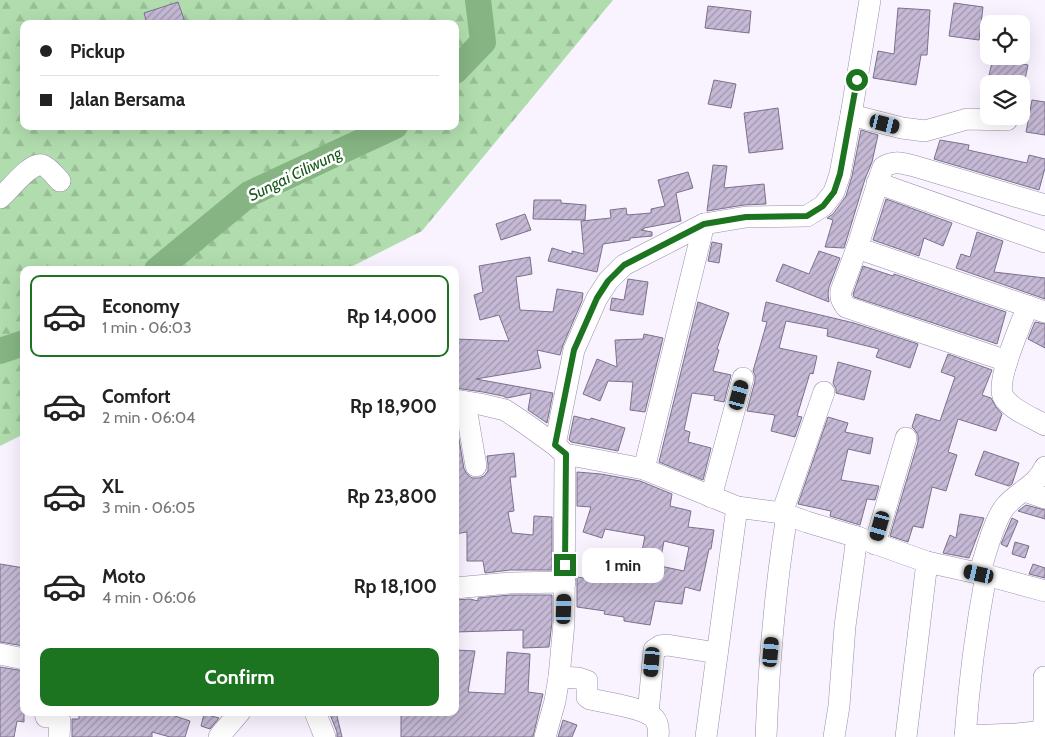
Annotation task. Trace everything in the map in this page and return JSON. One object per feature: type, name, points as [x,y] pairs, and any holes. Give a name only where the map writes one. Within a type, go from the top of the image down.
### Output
[{"type":"street","points":[[545,737],[555,701],[559,677],[564,622],[565,582],[560,450],[574,350],[597,298],[608,281],[624,265],[704,224],[746,217],[807,216],[823,206],[834,192],[840,174],[870,0]]},
{"type":"street","points":[[851,115],[902,128],[925,131],[967,119],[980,119]]},
{"type":"street","points":[[1007,361],[846,307],[840,297],[841,291],[858,248],[883,167],[889,163],[897,162],[1045,205]]},
{"type":"street","points":[[0,198],[35,166],[44,166],[60,181]]},
{"type":"street","points":[[877,183],[1045,241]]},
{"type":"street","points":[[644,469],[704,224]]},
{"type":"street","points":[[858,248],[1036,309],[1007,361],[1001,388],[1003,396],[1009,404],[1045,425]]},
{"type":"street","points":[[711,497],[743,378]]},
{"type":"street","points":[[766,737],[768,690],[784,514],[824,392]]},
{"type":"street","points":[[476,466],[460,401],[505,410],[560,450],[644,469],[737,507],[784,514],[927,562],[983,574],[1045,591]]},
{"type":"street","points":[[834,737],[845,626],[866,541],[906,438]]},
{"type":"street","points":[[1044,677],[1044,731],[965,737],[967,704],[983,574],[998,518],[1005,506],[1025,491],[1039,477],[1045,467]]},
{"type":"street","points":[[1025,491],[1045,498]]},
{"type":"street","points":[[706,737],[737,507]]},
{"type":"street","points":[[906,737],[927,562]]},
{"type":"street","points":[[459,588],[510,583],[565,582]]},
{"type":"street","points":[[648,714],[654,650],[666,645],[717,653]]},
{"type":"street","points":[[0,654],[20,658]]},
{"type":"street","points":[[559,677],[588,680],[587,697],[590,699],[624,706],[648,714],[654,718],[659,727],[658,737]]},
{"type":"street","points":[[46,716],[60,720],[59,737]]},
{"type":"street","points":[[219,737],[237,716]]},
{"type":"street","points":[[317,716],[324,737]]},
{"type":"green space","points":[[0,0],[613,0],[422,231],[353,266],[20,266],[20,436],[0,446]]},
{"type":"building","points":[[178,2],[184,20],[146,20],[144,13]]},
{"type":"building","points":[[954,3],[983,7],[982,15],[980,15],[979,40],[949,36]]},
{"type":"building","points":[[708,6],[751,11],[749,33],[705,28]]},
{"type":"building","points":[[898,8],[930,10],[927,55],[921,55],[916,85],[873,78],[878,51],[894,54]]},
{"type":"building","points":[[991,65],[1028,65],[1026,75],[989,75]]},
{"type":"building","points":[[714,80],[736,84],[731,108],[708,104]]},
{"type":"building","points":[[1032,100],[1045,102],[1045,135],[1026,132],[1027,125],[1030,125]]},
{"type":"building","points":[[778,108],[783,149],[749,153],[744,113]]},
{"type":"building","points":[[861,130],[878,135],[872,162],[844,248],[825,247],[833,220],[827,218],[833,214],[846,196]]},
{"type":"building","points":[[940,140],[969,145],[968,150],[1027,163],[1029,155],[1045,159],[1045,168],[1039,190],[934,159]]},
{"type":"building","points":[[713,165],[727,166],[724,188],[764,184],[766,204],[744,205],[707,211]]},
{"type":"building","points":[[688,172],[693,188],[676,193],[681,221],[641,230],[652,232],[652,236],[630,238],[630,240],[603,244],[597,272],[548,261],[552,248],[572,254],[572,251],[584,254],[581,221],[611,218],[610,210],[626,208],[627,215],[651,213],[651,209],[665,206],[658,180]]},
{"type":"building","points":[[886,199],[952,223],[943,246],[924,238],[919,256],[873,240]]},
{"type":"building","points":[[534,200],[561,200],[561,203],[586,205],[585,220],[533,219]]},
{"type":"building","points":[[525,214],[531,230],[501,240],[496,224]]},
{"type":"building","points":[[977,232],[1003,241],[994,272],[1045,278],[1045,299],[956,268],[961,254],[970,257]]},
{"type":"building","points":[[712,242],[722,244],[719,263],[708,261]]},
{"type":"building","points":[[819,251],[840,258],[829,287],[829,302],[776,281],[783,264],[809,274]]},
{"type":"building","points":[[530,257],[532,274],[516,277],[520,310],[553,312],[557,289],[583,293],[582,301],[560,355],[537,350],[541,368],[476,379],[553,393],[547,423],[528,410],[531,393],[507,398],[459,389],[459,339],[509,341],[499,315],[480,320],[474,295],[483,292],[479,266]]},
{"type":"building","points":[[863,266],[893,276],[894,274],[1006,312],[997,344],[854,297],[853,294]]},
{"type":"building","points":[[628,279],[648,282],[643,315],[610,310],[612,298],[624,300]]},
{"type":"building","points":[[698,302],[729,313],[717,349],[719,350],[713,371],[731,375],[724,402],[714,400],[715,396],[692,393],[684,430],[690,432],[688,442],[711,448],[703,480],[659,462]]},
{"type":"building","points":[[766,302],[854,323],[918,344],[910,368],[876,357],[879,349],[827,336],[828,329],[786,321],[779,348],[817,356],[813,374],[810,373],[797,416],[802,417],[795,437],[771,431],[775,415],[747,411],[755,381],[753,371],[767,322],[762,321]]},
{"type":"building","points":[[1035,322],[1045,324],[1045,348],[1028,339]]},
{"type":"building","points":[[644,334],[663,338],[645,412],[630,410],[633,382],[608,381],[600,401],[583,394],[597,359],[617,367],[615,340],[643,339]]},
{"type":"building","points":[[948,354],[992,370],[982,395],[991,398],[1002,414],[996,431],[958,419],[948,452],[957,455],[946,491],[932,487],[923,528],[913,526],[908,542],[890,536],[918,442],[918,435],[912,427],[916,414],[940,421],[955,377],[941,372]]},
{"type":"building","points":[[838,362],[871,371],[864,400],[836,393],[833,383]]},
{"type":"building","points":[[574,416],[590,420],[591,418],[625,428],[618,451],[571,442],[569,440]]},
{"type":"building","points":[[828,417],[848,423],[845,432],[873,438],[870,454],[848,449],[841,480],[879,486],[875,500],[867,499],[860,525],[830,516],[831,511],[798,504]]},
{"type":"building","points":[[459,439],[464,469],[472,478],[484,476],[488,471],[487,456],[514,453],[516,477],[510,477],[514,511],[508,512],[512,533],[533,535],[534,516],[552,517],[552,570],[510,570],[485,573],[483,561],[467,561],[467,532],[459,533]]},
{"type":"building","points":[[984,451],[1019,463],[1012,484],[1009,486],[975,475]]},
{"type":"building","points":[[577,472],[640,481],[672,494],[670,506],[691,511],[688,527],[714,530],[700,591],[685,587],[682,604],[655,601],[650,625],[624,621],[624,617],[604,614],[605,611],[577,607],[577,577],[603,581],[604,561],[660,563],[660,566],[684,571],[689,547],[664,541],[661,557],[642,551],[645,536],[605,529],[602,538],[583,532],[591,507],[577,506]]},
{"type":"building","points":[[1026,505],[1045,510],[1045,519],[1018,511]]},
{"type":"building","points":[[960,514],[984,518],[969,558],[943,553],[950,535],[956,538]]},
{"type":"building","points":[[1012,518],[1018,521],[1007,547],[1001,544]]},
{"type":"building","points":[[1015,542],[1029,546],[1025,558],[1012,554]]},
{"type":"building","points":[[0,564],[20,567],[20,645],[0,642]]},
{"type":"building","points":[[1033,564],[1045,568],[1045,578],[1029,574]]},
{"type":"building","points":[[511,595],[552,595],[552,622],[549,647],[523,648],[523,630],[459,632],[459,600],[478,601],[478,598]]},
{"type":"building","points":[[459,650],[475,651],[468,692],[505,694],[507,652],[530,654],[528,692],[543,694],[533,737],[401,737],[401,716],[459,716]]},
{"type":"building","points":[[0,667],[20,670],[20,716],[24,716],[24,722],[17,721],[14,737],[0,737]]},
{"type":"building","points":[[79,716],[175,716],[190,721],[185,737],[170,737],[152,732],[152,737],[72,737],[72,719],[79,719]]},
{"type":"building","points":[[204,716],[219,718],[210,729],[201,726]]},
{"type":"building","points":[[331,716],[337,716],[342,737],[337,737]]},
{"type":"building","points":[[563,720],[577,725],[572,737],[558,737]]},
{"type":"waterway","name":"Sungai Ciliwung","points":[[459,67],[483,42],[478,0]]},
{"type":"waterway","name":"Sungai Ciliwung","points":[[162,266],[249,194],[386,130]]},
{"type":"waterway","name":"Sungai Ciliwung","points":[[0,351],[20,344]]},
{"type":"route","points":[[565,565],[566,454],[555,445],[574,350],[597,298],[608,281],[624,265],[704,224],[746,217],[807,216],[823,206],[834,192],[840,174],[857,80]]}]
